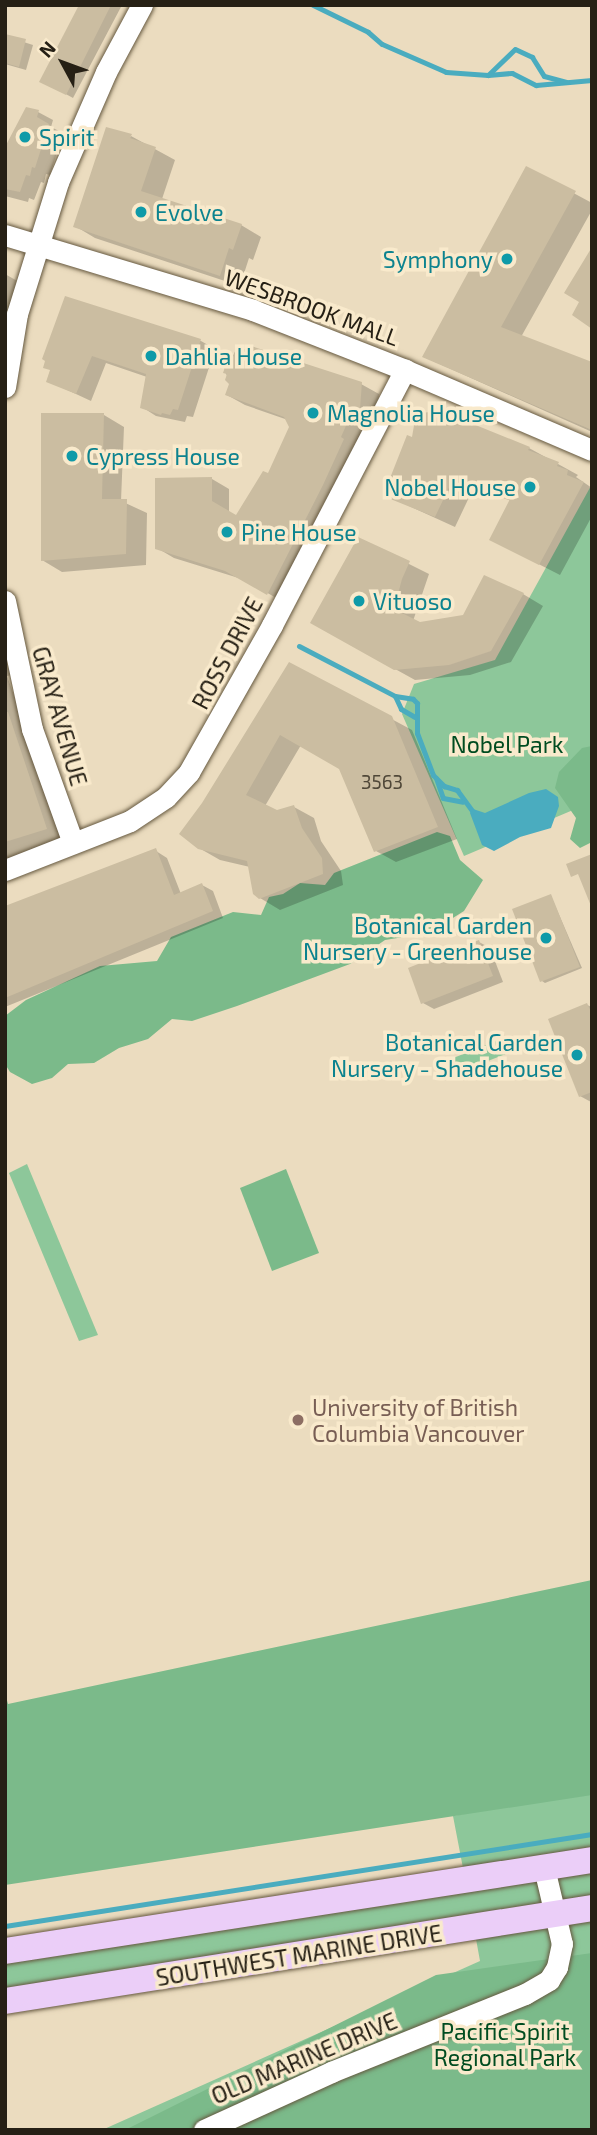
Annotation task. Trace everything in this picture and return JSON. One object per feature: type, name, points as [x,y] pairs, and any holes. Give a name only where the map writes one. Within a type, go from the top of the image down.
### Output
[{"type":"main road","points":[[5,1951],[592,1860]]},
{"type":"main road","name":"SOUTHWEST MARINE DRIVE","points":[[5,2001],[592,1908]]},
{"type":"street","points":[[5,387],[17,314],[36,244],[83,121],[142,5]]},
{"type":"street","name":"WESBROOK MALL","points":[[5,235],[253,310],[405,370],[592,450]]},
{"type":"street","name":"ROSS DRIVE","points":[[5,870],[130,821],[166,797],[189,772],[272,625],[405,370]]},
{"type":"street","name":"GRAY AVENUE","points":[[5,601],[32,729],[73,843]]},
{"type":"street","name":"OLD MARINE DRIVE","points":[[204,2130],[331,2071],[537,1988],[549,1980],[561,1957],[562,1944],[544,1868]]},
{"type":"green space","name":"Nobel Park","points":[[592,484],[592,802],[464,856],[402,714],[414,684],[495,660]]},
{"type":"green space","points":[[592,746],[592,842],[580,848],[570,839],[576,818],[555,788],[559,772],[582,748]]},
{"type":"green space","points":[[437,832],[450,836],[460,860],[483,880],[464,911],[429,933],[385,940],[350,964],[237,1006],[192,1021],[172,1019],[148,1039],[119,1048],[94,1063],[68,1064],[52,1078],[32,1084],[10,1072],[5,1064],[5,1016],[26,1000],[100,966],[157,961],[171,937],[233,912],[261,915],[269,897],[283,894],[300,883],[325,885],[334,873]]},
{"type":"green space","points":[[509,1036],[516,1050],[445,1078],[438,1064]]},
{"type":"green space","points":[[27,1164],[98,1335],[79,1341],[9,1173]]},
{"type":"green space","points":[[286,1169],[319,1253],[272,1271],[240,1188]]},
{"type":"green space","points":[[592,1580],[592,1795],[5,1885],[5,1693],[8,1704]]},
{"type":"green space","name":"Pacific Spirit Regional Park","points":[[592,1788],[592,2130],[102,2130],[480,1961],[472,1917],[5,1989],[5,1961],[467,1889],[453,1816]]},
{"type":"green space","name":"Pacific Spirit Regional Park","points":[[592,1953],[592,2130],[125,2130],[436,1975]]},
{"type":"water","points":[[546,789],[558,797],[559,806],[551,828],[520,837],[494,851],[482,845],[470,813],[473,809],[485,813],[529,793]]},
{"type":"building","points":[[79,5],[111,5],[66,95],[39,82]]},
{"type":"building","points":[[5,34],[26,39],[19,67],[5,63]]},
{"type":"building","name":"Spirit","points":[[26,107],[39,110],[37,117],[49,124],[35,168],[32,167],[30,176],[26,175],[20,192],[5,189],[5,147]]},
{"type":"building","name":"Evolve","points":[[106,127],[132,134],[130,138],[156,147],[141,191],[242,224],[233,250],[229,248],[220,276],[73,227]]},
{"type":"building","name":"Symphony","points":[[526,166],[576,191],[501,327],[592,362],[592,430],[422,357]]},
{"type":"building","points":[[592,247],[592,329],[572,315],[579,302],[564,293]]},
{"type":"building","name":"Dahlia House","points":[[65,296],[201,339],[178,410],[173,409],[170,415],[161,415],[140,408],[146,374],[92,356],[76,394],[46,382],[50,370],[43,368],[45,361],[42,359]]},
{"type":"building","points":[[248,345],[362,382],[360,409],[353,410],[341,437],[344,439],[323,485],[267,595],[225,571],[155,549],[155,478],[212,477],[212,501],[236,515],[263,471],[268,473],[289,427],[284,417],[225,395],[229,384],[225,380],[227,374],[223,373],[227,361],[231,362],[237,346],[247,350]]},
{"type":"building","name":"Nobel House","points":[[429,412],[449,420],[451,415],[530,447],[528,450],[559,462],[557,466],[568,470],[567,475],[584,482],[539,565],[489,540],[510,499],[454,477],[435,517],[383,496],[407,435],[412,437],[416,414]]},
{"type":"building","name":"Cypress House","points":[[41,413],[104,413],[102,499],[127,499],[126,554],[41,561]]},
{"type":"building","name":"Vituoso","points":[[358,537],[410,561],[394,609],[420,622],[463,615],[484,575],[524,593],[491,651],[449,665],[394,670],[310,623]]},
{"type":"building","points":[[289,662],[392,716],[438,827],[374,852],[339,769],[280,735],[246,795],[277,810],[294,805],[302,828],[322,858],[323,874],[259,899],[253,894],[247,861],[198,849],[179,834],[202,803]]},
{"type":"building","points":[[5,712],[8,712],[47,829],[5,842]]},
{"type":"building","points":[[156,848],[174,895],[202,883],[213,911],[5,998],[5,906]]},
{"type":"building","points":[[592,854],[591,906],[578,874],[571,877],[566,864]]},
{"type":"building","name":"Botanical Garden Nursery - Greenhouse","points":[[551,894],[580,967],[540,982],[512,909]]},
{"type":"building","points":[[479,940],[493,976],[421,1004],[408,968]]},
{"type":"building","name":"Botanical Garden Nursery - Shadehouse","points":[[587,1003],[592,1014],[592,1092],[579,1097],[548,1019]]},
{"type":"waterway","points":[[313,5],[368,32],[382,44],[446,72],[488,75],[512,73],[536,85],[592,80]]},
{"type":"waterway","points":[[488,75],[515,49],[532,57],[544,76],[566,82]]},
{"type":"waterway","points":[[299,646],[395,696],[413,699],[417,703],[417,733],[433,775],[444,786],[457,790],[472,811]]},
{"type":"waterway","points":[[395,696],[401,709],[415,717]]},
{"type":"waterway","points":[[436,778],[443,798],[463,802]]},
{"type":"waterway","points":[[5,1926],[592,1834]]},
{"type":"place","name":"Spirit","points":[[25,137]]},
{"type":"place","name":"Evolve","points":[[141,212]]},
{"type":"place","name":"Symphony","points":[[507,259]]},
{"type":"place","name":"Dahlia House","points":[[151,356]]},
{"type":"place","name":"Magnolia House","points":[[313,413]]},
{"type":"place","name":"Cypress House","points":[[72,456]]},
{"type":"place","name":"Nobel House","points":[[530,487]]},
{"type":"place","name":"Pine House","points":[[227,532]]},
{"type":"place","name":"Vituoso","points":[[359,601]]},
{"type":"place","name":"Botanical Garden Nursery - Greenhouse","points":[[546,938]]},
{"type":"place","name":"Botanical Garden Nursery - Shadehouse","points":[[577,1055]]},
{"type":"place","name":"University of British Columbia Vancouver","points":[[298,1420]]}]
